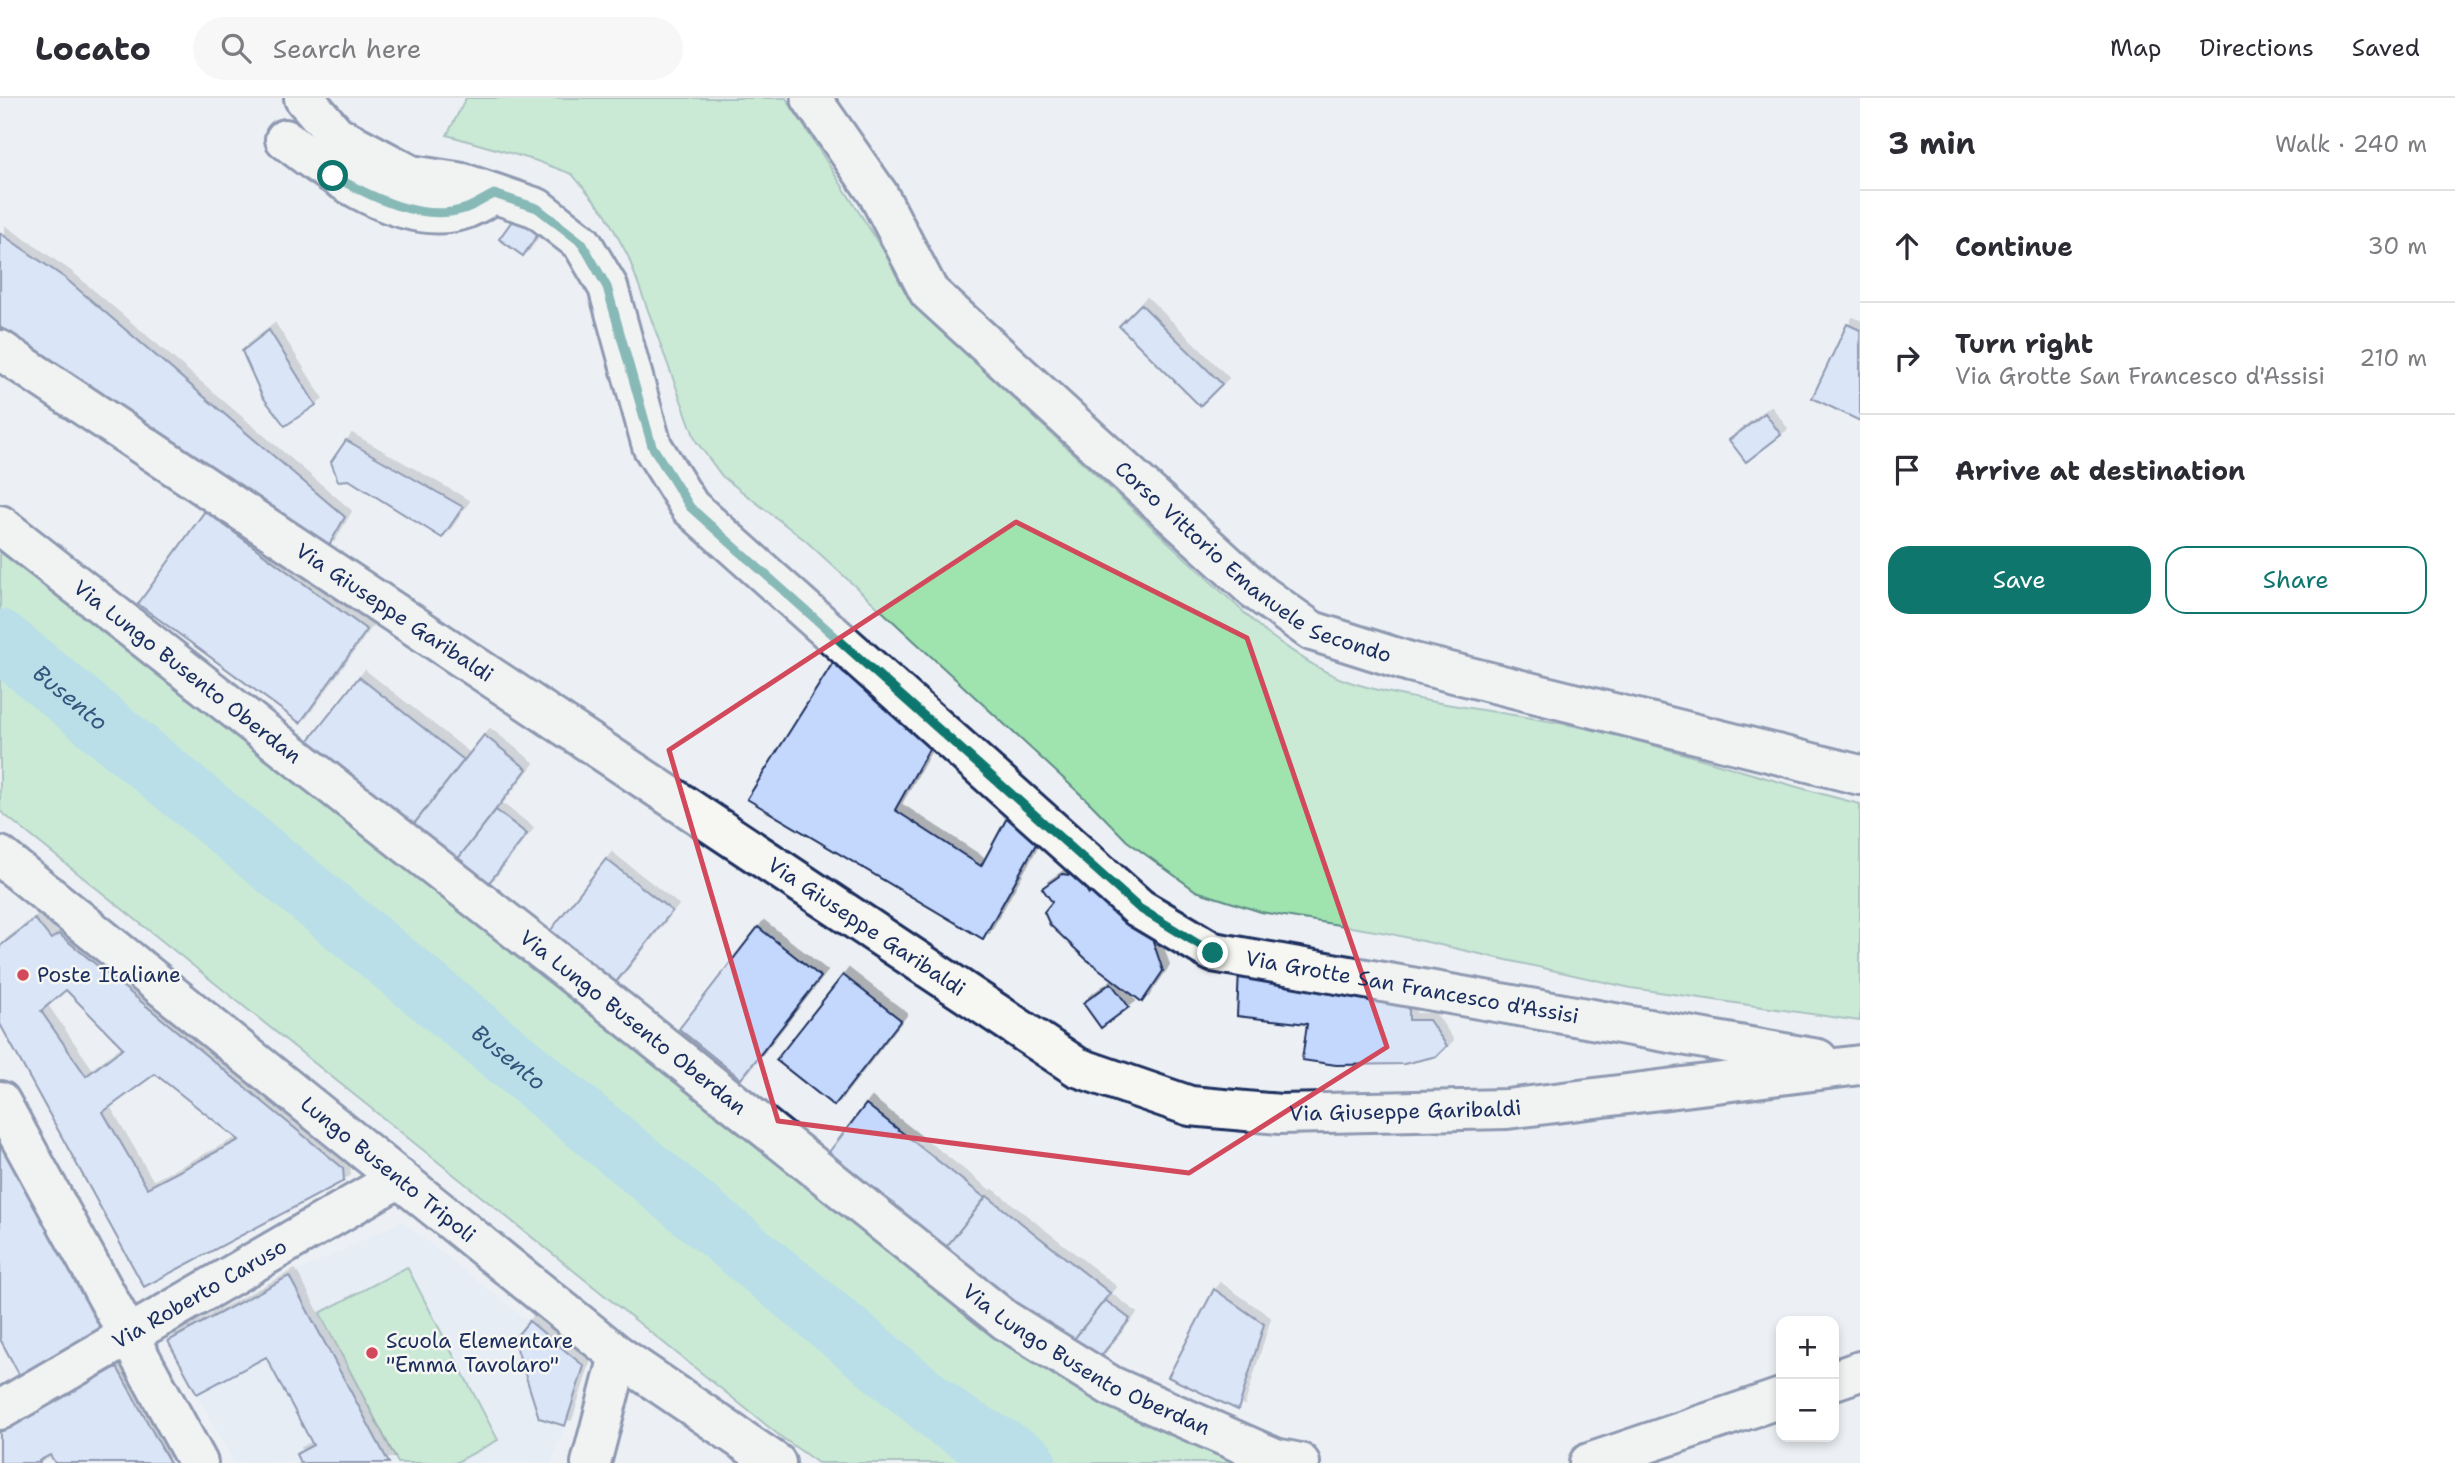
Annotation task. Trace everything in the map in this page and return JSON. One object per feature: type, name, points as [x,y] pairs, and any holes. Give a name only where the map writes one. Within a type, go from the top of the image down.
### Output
[{"type":"street","name":"Via Grotte San Francesco d'Assisi","points":[[304,98],[336,135],[411,175],[463,183],[537,208],[582,243],[607,287],[652,446],[690,507],[1139,908],[1213,953],[1858,1065]]},
{"type":"street","name":"Corso Vittorio Emanuele Secondo","points":[[811,98],[878,194],[929,292],[1255,590],[1312,631],[1410,662],[1860,775]]},
{"type":"street","points":[[285,139],[333,176],[374,198],[430,213],[464,210],[494,194]]},
{"type":"street","name":"Via Giuseppe Garibaldi","points":[[0,350],[1077,1067],[1190,1106],[1280,1114],[1507,1109],[1858,1065]]},
{"type":"street","name":"Via Lungo Busento Oberdan","points":[[0,525],[606,1001],[1005,1320],[1111,1386],[1275,1458],[1300,1463]]},
{"type":"street","name":"Lungo Busento Tripoli","points":[[3,863],[619,1356],[776,1463]]},
{"type":"street","points":[[0,1101],[198,1463]]},
{"type":"street","name":"Via Roberto Caruso","points":[[0,1410],[399,1178]]},
{"type":"street","points":[[591,1463],[619,1356]]},
{"type":"street","points":[[1837,1379],[1860,1371]]},
{"type":"street","points":[[1589,1463],[1776,1400]]},
{"type":"highlighted area","points":[[1016,522],[1247,638],[1387,1047],[1189,1173],[778,1121],[669,750]]},
{"type":"shaded area","name":"Scuola Elementare \"Emma Tavolaro\"","points":[[402,1221],[584,1366],[552,1463],[234,1463],[168,1341],[289,1276]]},
{"type":"green space","points":[[466,98],[786,98],[926,317],[1265,632],[1307,661],[1341,679],[1383,691],[1598,731],[1860,804],[1860,1021],[1631,988],[1387,933],[1261,912],[1196,891],[1127,841],[1091,804],[806,541],[722,476],[696,441],[628,256],[605,213],[572,174],[447,135]]},
{"type":"green space","points":[[0,543],[728,1125],[994,1333],[1247,1463],[818,1463],[780,1436],[0,811]]},
{"type":"green space","points":[[407,1267],[498,1440],[455,1463],[398,1463],[320,1313]]},
{"type":"building","points":[[517,214],[540,231],[523,256],[499,239]]},
{"type":"building","points":[[0,233],[65,278],[345,517],[328,547],[0,327]]},
{"type":"building","points":[[1141,304],[1222,384],[1200,406],[1119,326]]},
{"type":"building","points":[[1847,324],[1860,330],[1860,421],[1812,398]]},
{"type":"building","points":[[269,330],[316,405],[285,426],[262,396],[242,351]]},
{"type":"building","points":[[1765,413],[1781,435],[1746,462],[1729,440]]},
{"type":"building","points":[[346,440],[463,507],[442,538],[349,480],[338,481],[331,462]]},
{"type":"building","points":[[205,511],[367,630],[300,723],[138,604]]},
{"type":"building","points":[[834,661],[934,740],[895,810],[981,866],[1008,816],[1041,835],[983,939],[747,799]]},
{"type":"building","points":[[359,677],[464,760],[407,833],[301,750]]},
{"type":"building","points":[[484,735],[527,769],[457,860],[407,833]]},
{"type":"building","points":[[496,810],[527,834],[488,884],[457,860]]},
{"type":"building","points":[[606,859],[672,911],[612,987],[547,935]]},
{"type":"building","points":[[1062,874],[1077,876],[1089,894],[1102,885],[1152,938],[1163,971],[1142,1002],[1086,959],[1050,925],[1044,912],[1052,902],[1042,888]]},
{"type":"building","points":[[35,919],[51,939],[59,934],[343,1168],[344,1181],[144,1287],[0,1024],[0,946]],"holes":[[[66,990],[123,1048],[86,1076],[41,1011]],[[155,1074],[239,1140],[147,1188],[103,1112]]]},
{"type":"building","points":[[758,927],[821,977],[741,1079],[679,1029]]},
{"type":"building","points":[[1239,970],[1409,998],[1409,1020],[1429,1020],[1447,1046],[1437,1056],[1404,1064],[1336,1065],[1302,1060],[1307,1024],[1237,1016]]},
{"type":"building","points":[[843,975],[901,1020],[834,1106],[776,1060]]},
{"type":"building","points":[[1111,983],[1129,1007],[1101,1028],[1083,1003]]},
{"type":"building","points":[[866,1104],[985,1198],[944,1250],[826,1156]]},
{"type":"building","points":[[0,1134],[108,1330],[21,1378],[0,1339]]},
{"type":"building","points":[[987,1196],[1110,1293],[1068,1347],[944,1250]]},
{"type":"building","points":[[289,1276],[389,1463],[300,1463],[296,1454],[313,1445],[266,1357],[197,1394],[168,1341]]},
{"type":"building","points":[[1214,1289],[1264,1324],[1238,1410],[1168,1377]]},
{"type":"building","points":[[1105,1300],[1130,1319],[1093,1366],[1068,1347]]},
{"type":"building","points":[[529,1321],[584,1366],[565,1426],[539,1418],[514,1339]]},
{"type":"building","points":[[117,1367],[170,1463],[55,1463],[50,1455],[39,1461],[40,1463],[0,1463],[0,1432]]},
{"type":"waterway","name":"Busento","points":[[0,640],[952,1421],[1026,1463]]},
{"type":"place","name":"Poste Italiane","points":[[23,975]]},
{"type":"place","name":"Scuola Elementare \"Emma Tavolaro\"","points":[[372,1353]]},
{"type":"route","points":[[333,176],[374,198],[430,213],[464,210],[494,194],[537,208],[582,243],[607,287],[652,446],[690,507],[1139,908],[1213,953]]}]
